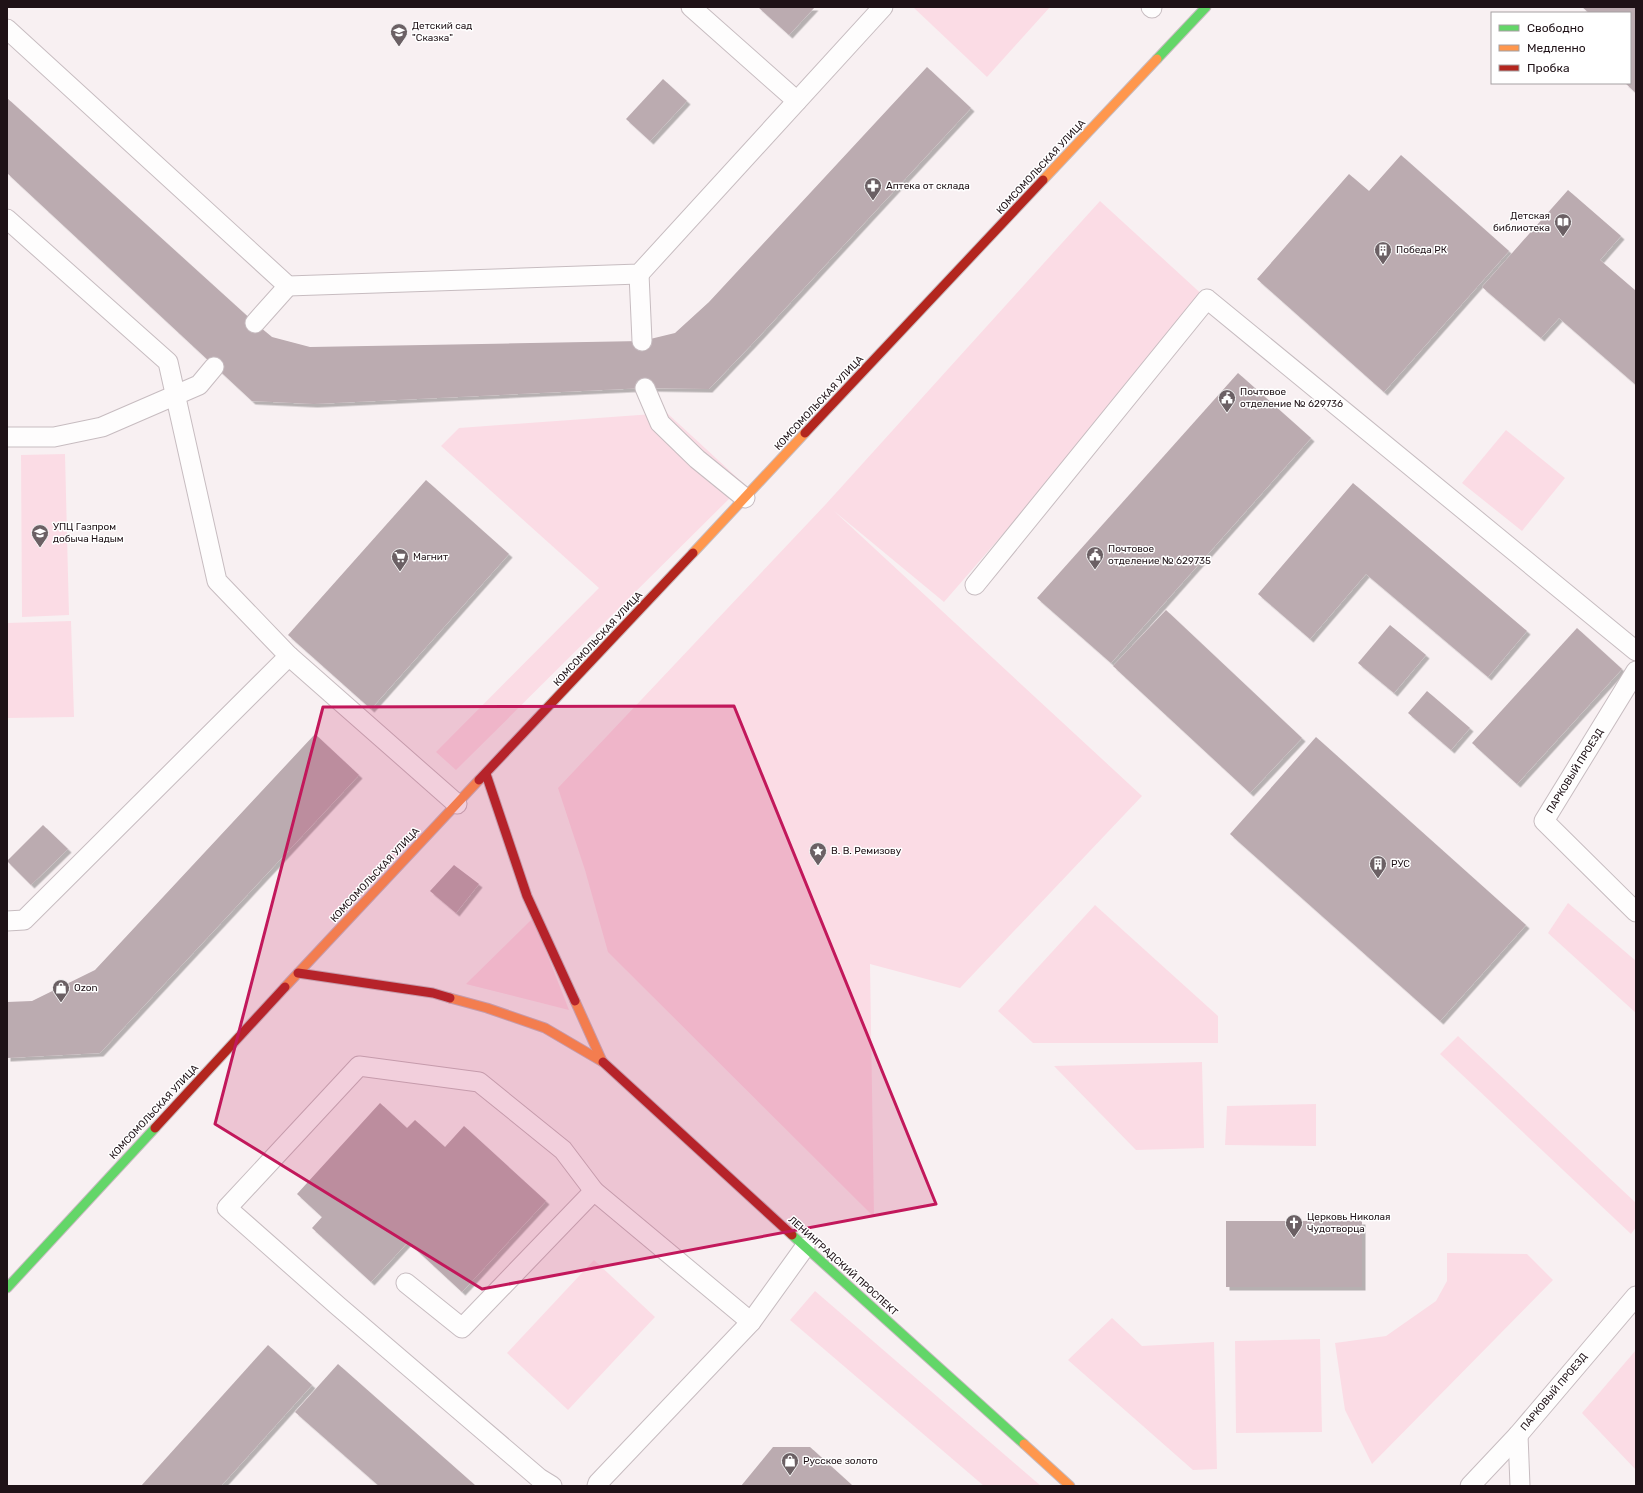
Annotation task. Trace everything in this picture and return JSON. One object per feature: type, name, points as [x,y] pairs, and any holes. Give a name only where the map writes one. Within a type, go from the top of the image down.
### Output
[{"type":"street","name":"КОМСОМОЛЬСКАЯ УЛИЦА","points":[[7,1288],[456,804],[486,774],[1206,7]]},
{"type":"street","points":[[486,774],[526,896],[602,1061]]},
{"type":"street","points":[[298,973],[432,993],[487,1008],[545,1028],[602,1061]]},
{"type":"street","name":"ЛЕНИНГРАДСКИЙ ПРОСПЕКТ","points":[[602,1061],[805,1247],[1070,1486]]},
{"type":"lane","points":[[691,7],[797,101]]},
{"type":"lane","points":[[642,341],[639,274],[883,7]]},
{"type":"lane","points":[[7,29],[288,286],[639,274]]},
{"type":"lane","points":[[7,219],[168,362],[217,581],[289,656],[456,804]]},
{"type":"lane","points":[[255,323],[288,286]]},
{"type":"lane","points":[[975,585],[1207,299],[1636,651]]},
{"type":"lane","points":[[7,438],[54,437],[102,427],[199,385],[214,367]]},
{"type":"lane","points":[[645,388],[660,422],[697,459],[745,498]]},
{"type":"lane","points":[[7,921],[24,920],[289,656]]},
{"type":"lane","name":"ПАРКОВЫЙ ПРОЕЗД","points":[[1636,671],[1544,821],[1636,912]]},
{"type":"lane","points":[[552,1486],[539,1478],[227,1208],[359,1066],[479,1082],[563,1150],[594,1191],[751,1322]]},
{"type":"lane","points":[[406,1283],[462,1328],[594,1191]]},
{"type":"lane","points":[[598,1486],[598,1483],[751,1322],[805,1247]]},
{"type":"lane","name":"ПАРКОВЫЙ ПРОЕЗД","points":[[1470,1486],[1518,1435],[1636,1296]]},
{"type":"lane","points":[[1518,1435],[1520,1486]]},
{"type":"highlighted area","points":[[734,706],[936,1204],[482,1289],[215,1124],[323,707]]},
{"type":"shaded area","points":[[913,7],[1050,7],[987,77]]},
{"type":"shaded area","points":[[1100,201],[1207,299],[944,602],[834,511],[1142,796],[960,988],[870,964],[874,1217],[608,952],[585,870],[558,788],[826,504]]},
{"type":"shaded area","points":[[667,413],[744,484],[456,770],[436,752],[599,588],[441,446],[459,428]]},
{"type":"shaded area","points":[[1506,430],[1565,478],[1522,531],[1462,483]]},
{"type":"shaded area","points":[[65,454],[69,615],[22,617],[21,455]]},
{"type":"shaded area","points":[[71,621],[74,717],[7,718],[7,623]]},
{"type":"shaded area","points":[[1568,903],[1636,961],[1636,1013],[1548,933]]},
{"type":"shaded area","points":[[1095,905],[1218,1016],[1218,1043],[1033,1043],[998,1011]]},
{"type":"shaded area","points":[[533,918],[569,1010],[466,984]]},
{"type":"shaded area","points":[[1458,1036],[1636,1203],[1636,1227],[1631,1234],[1440,1054]]},
{"type":"shaded area","points":[[1202,1062],[1204,1148],[1136,1150],[1054,1066]]},
{"type":"shaded area","points":[[1316,1104],[1316,1146],[1225,1145],[1227,1106]]},
{"type":"shaded area","points":[[1447,1253],[1527,1254],[1553,1280],[1372,1464],[1345,1410],[1335,1343],[1386,1336],[1436,1301],[1447,1281]]},
{"type":"shaded area","points":[[594,1260],[655,1317],[568,1410],[507,1353]]},
{"type":"shaded area","points":[[815,1291],[1041,1486],[984,1486],[790,1320]]},
{"type":"shaded area","points":[[1112,1318],[1142,1346],[1214,1342],[1217,1469],[1193,1470],[1068,1360]]},
{"type":"shaded area","points":[[1320,1339],[1322,1432],[1236,1433],[1235,1341]]},
{"type":"shaded area","points":[[1636,1350],[1636,1470],[1582,1413]]},
{"type":"building","points":[[758,7],[815,7],[789,35]]},
{"type":"building","points":[[1582,7],[1636,7],[1636,93],[1626,84],[1631,84],[1631,12],[1588,12]]},
{"type":"building","points":[[927,67],[971,108],[709,389],[645,388],[314,404],[252,401],[7,173],[7,98],[272,337],[310,347],[642,341],[675,333],[709,302]]},
{"type":"building","points":[[663,79],[687,101],[650,141],[626,119]]},
{"type":"building","name":"Победа РК","points":[[1401,155],[1509,251],[1384,392],[1257,279],[1349,174],[1369,191]]},
{"type":"building","points":[[1568,190],[1621,236],[1600,260],[1636,291],[1636,385],[1559,318],[1541,338],[1482,287]]},
{"type":"building","points":[[1238,373],[1311,438],[1111,663],[1037,598]]},
{"type":"building","points":[[426,480],[509,554],[371,709],[288,635]]},
{"type":"building","points":[[1353,483],[1527,631],[1488,677],[1366,574],[1310,639],[1258,594]]},
{"type":"building","points":[[1166,610],[1302,738],[1250,793],[1113,666]]},
{"type":"building","points":[[1390,625],[1426,655],[1394,693],[1358,663]]},
{"type":"building","points":[[1577,628],[1622,669],[1517,784],[1472,743]]},
{"type":"building","points":[[1427,691],[1470,728],[1451,750],[1408,713]]},
{"type":"building","points":[[315,734],[359,775],[100,1053],[7,1058],[7,1002],[32,1001],[95,970]]},
{"type":"building","name":"РУС","points":[[1316,737],[1526,925],[1440,1021],[1230,834]]},
{"type":"building","points":[[43,825],[68,849],[31,885],[7,861]]},
{"type":"building","points":[[454,865],[479,884],[456,913],[430,891]]},
{"type":"building","points":[[380,1103],[407,1128],[415,1120],[445,1147],[464,1126],[546,1201],[462,1292],[408,1242],[371,1282],[312,1228],[322,1217],[297,1194]]},
{"type":"building","name":"Церковь Николая Чудотворца","points":[[1226,1221],[1362,1221],[1362,1287],[1226,1287]]},
{"type":"building","points":[[268,1345],[312,1385],[221,1486],[141,1486]]},
{"type":"building","points":[[338,1364],[476,1486],[379,1486],[295,1412]]},
{"type":"building","points":[[773,1447],[810,1447],[853,1486],[741,1486]]},
{"type":"traffic: fast","points":[[1157,59],[1206,7]]},
{"type":"traffic: fast","points":[[7,1288],[155,1128]]},
{"type":"traffic: fast","points":[[792,1235],[1024,1444]]},
{"type":"traffic: slow","points":[[1043,180],[1157,59]]},
{"type":"traffic: slow","points":[[693,553],[805,433]]},
{"type":"traffic: slow","points":[[285,987],[479,780]]},
{"type":"traffic: slow","points":[[450,998],[487,1008],[545,1028],[603,1062]]},
{"type":"traffic: slow","points":[[575,1001],[602,1061]]},
{"type":"traffic: slow","points":[[1024,1444],[1070,1486]]},
{"type":"traffic: jam","points":[[805,433],[1043,180]]},
{"type":"traffic: jam","points":[[479,780],[693,553]]},
{"type":"traffic: jam","points":[[486,774],[527,896],[575,1001]]},
{"type":"traffic: jam","points":[[298,973],[433,993],[450,998]]},
{"type":"traffic: jam","points":[[155,1128],[285,987]]},
{"type":"traffic: jam","points":[[603,1062],[792,1235]]},
{"type":"place","name":"Детский сад \"Сказка\"","points":[[399,47]]},
{"type":"place","name":"Аптека от склада","points":[[873,201]]},
{"type":"place","name":"Детская библиотека","points":[[1563,237]]},
{"type":"place","name":"Победа РК","points":[[1383,265]]},
{"type":"place","name":"Почтовое отделение № 629736","points":[[1227,413]]},
{"type":"place","name":"УПЦ Газпром добыча Надым","points":[[40,548]]},
{"type":"place","name":"Почтовое отделение № 629735","points":[[1095,570]]},
{"type":"place","name":"Магнит","points":[[400,572]]},
{"type":"place","name":"В. В. Ремизову","points":[[818,866]]},
{"type":"place","name":"РУС","points":[[1378,879]]},
{"type":"place","name":"Ozon","points":[[61,1003]]},
{"type":"place","name":"Церковь Николая Чудотворца","points":[[1294,1238]]},
{"type":"place","name":"Русское золото","points":[[790,1476]]}]
